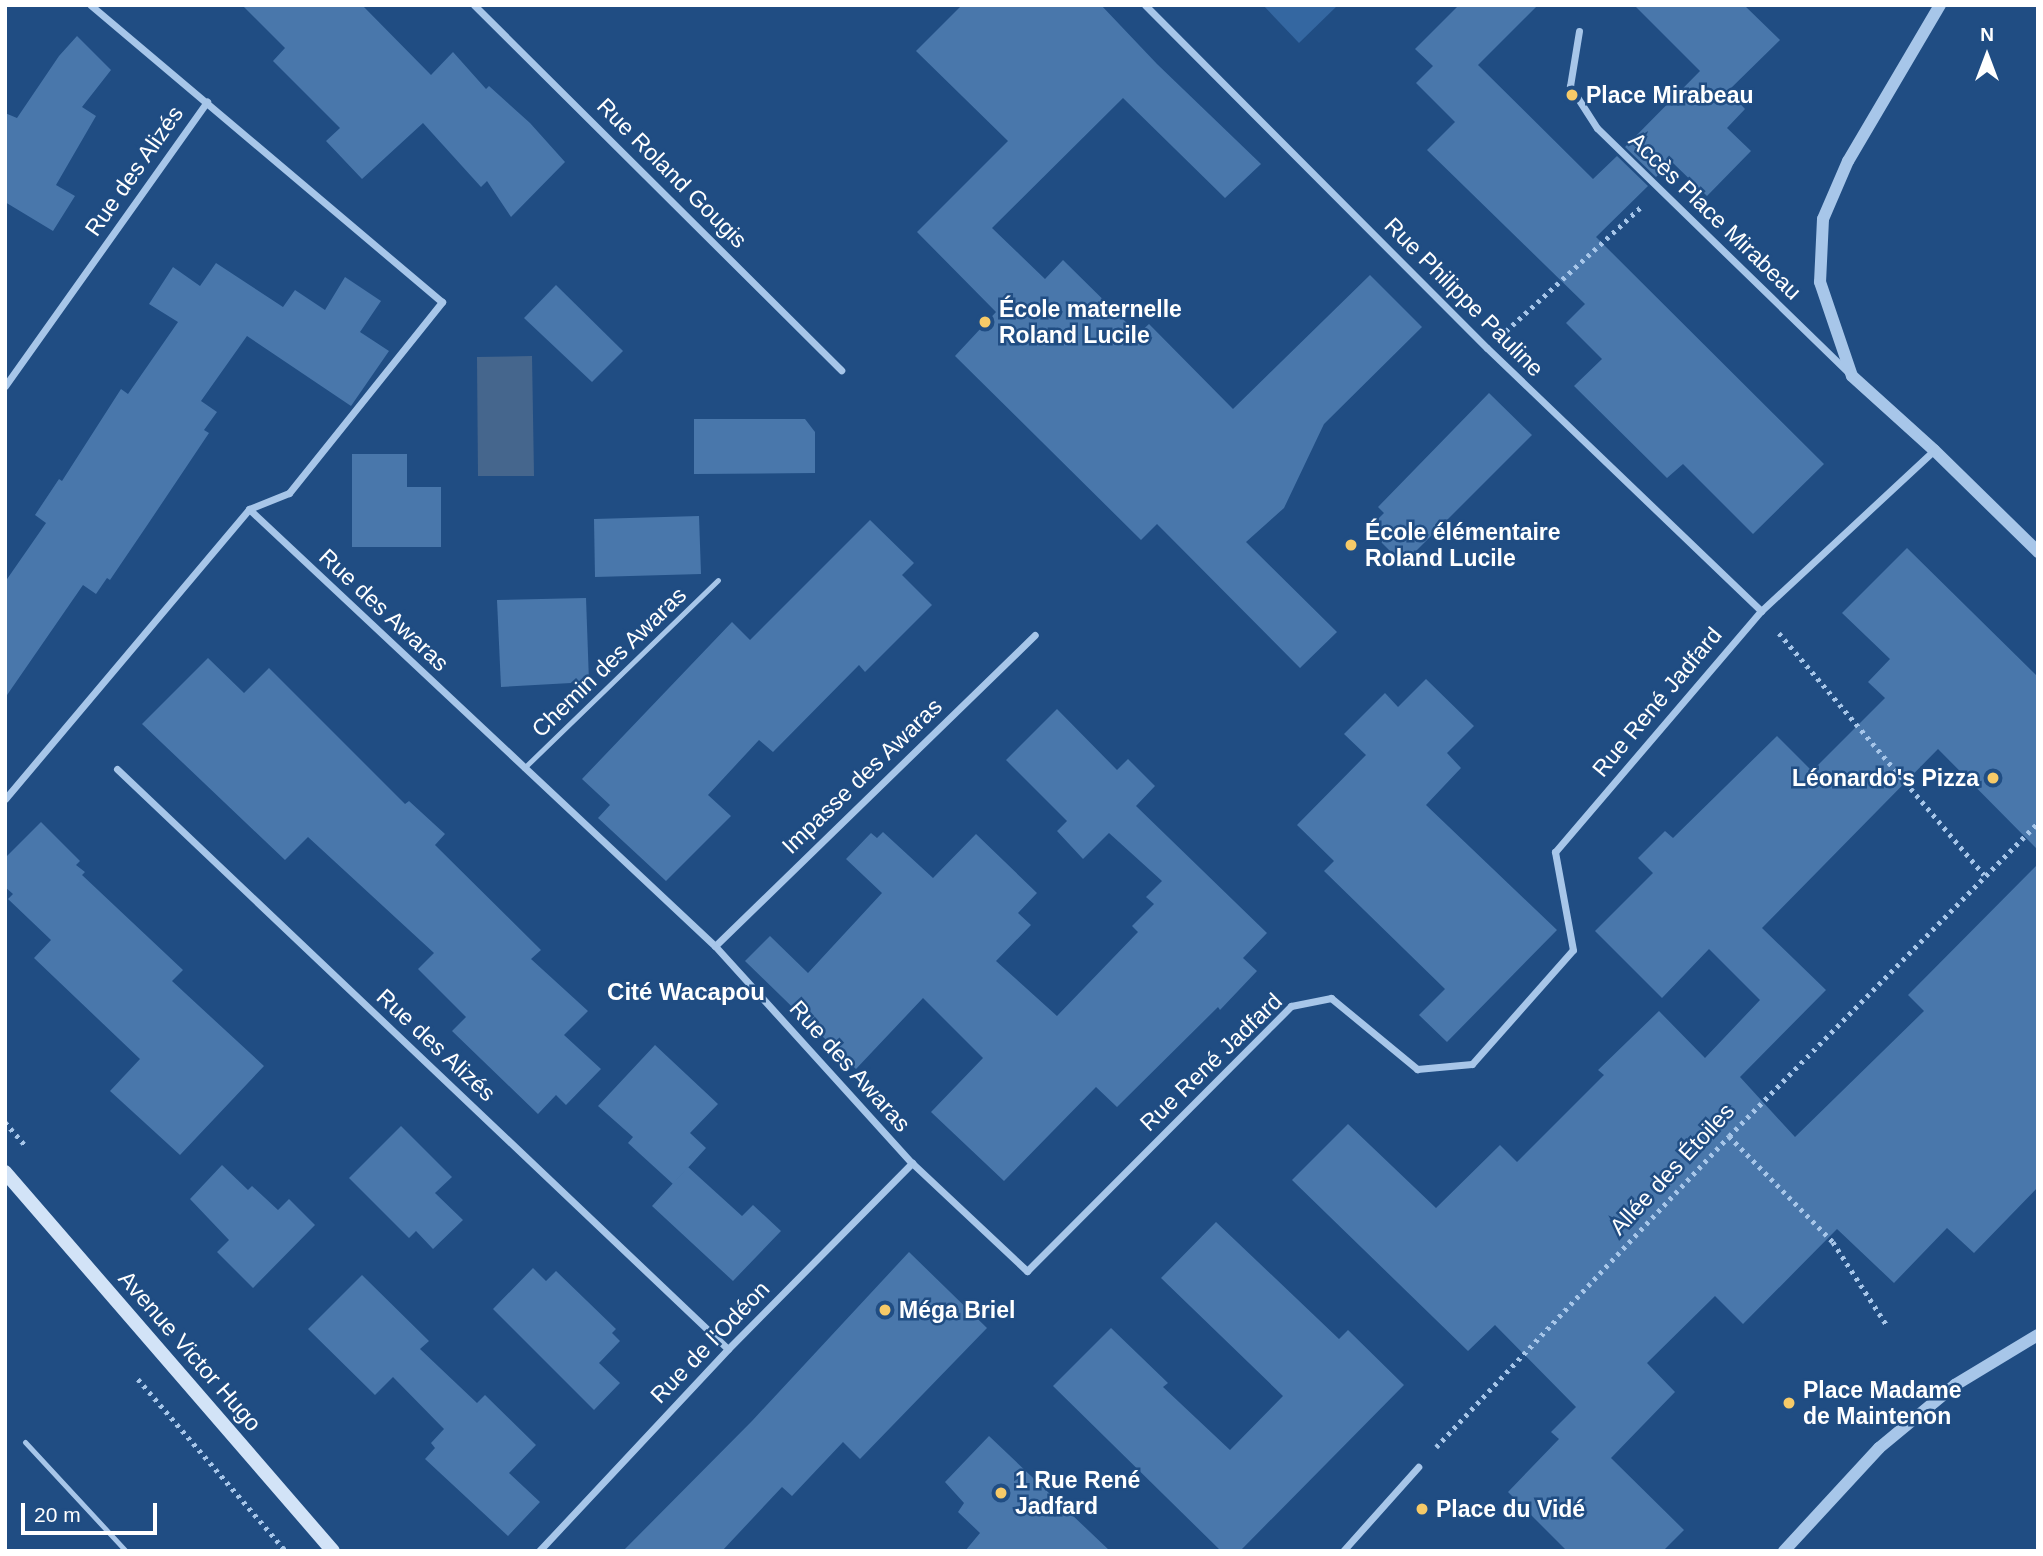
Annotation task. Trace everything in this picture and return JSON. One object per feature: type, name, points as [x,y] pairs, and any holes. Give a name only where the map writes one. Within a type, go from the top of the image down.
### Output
[{"type":"main road","name":"Avenue Victor Hugo","points":[[8,1180],[325,1547]]},
{"type":"street","name":"Rue des Alizés","points":[[5,386],[207,103],[90,5]]},
{"type":"street","name":"Rue Roland Gougis","points":[[474,5],[841,370]]},
{"type":"street","name":"Rue Philippe Pauline","points":[[1145,5],[1487,348],[1760,611]]},
{"type":"street","points":[[1940,5],[1848,161],[1823,219],[1820,282],[1852,376],[1934,450],[2038,552]]},
{"type":"street","name":"Accès Place Mirabeau","points":[[1579,31],[1570,86],[1597,128],[1852,376]]},
{"type":"street","points":[[5,799],[249,509],[289,493],[442,302],[207,103]]},
{"type":"street","name":"Rue René Jadfard","points":[[912,1163],[1027,1271],[1291,1006],[1331,998],[1417,1069],[1472,1064],[1573,950],[1555,852],[1760,611],[1934,450]]},
{"type":"street","name":"Rue des Awaras","points":[[249,509],[715,946],[912,1163]]},
{"type":"street","name":"Impasse des Awaras","points":[[715,946],[1035,635]]},
{"type":"street","name":"Rue des Alizés","points":[[117,769],[729,1349]]},
{"type":"street","name":"Rue de l'Odéon","points":[[539,1551],[729,1349],[912,1163]]},
{"type":"street","points":[[1784,1551],[1879,1448],[1955,1385],[2038,1335]]},
{"type":"street","points":[[1343,1551],[1418,1467]]},
{"type":"lane","name":"Chemin des Awaras","points":[[524,768],[718,580]]},
{"type":"lane","points":[[25,1442],[126,1551]]},
{"type":"path","points":[[1487,348],[1660,190]]},
{"type":"path","points":[[1760,611],[1984,875]]},
{"type":"path","name":"Allée des Étoiles","points":[[1418,1467],[1729,1136],[2038,823]]},
{"type":"path","points":[[1729,1136],[1833,1242],[1888,1327]]},
{"type":"path","points":[[137,1377],[286,1551]]},
{"type":"shaded area","points":[[1263,5],[1338,5],[1299,43]]},
{"type":"shaded area","points":[[532,356],[534,476],[478,476],[477,357]]},
{"type":"building","points":[[242,5],[362,5],[431,75],[453,52],[486,89],[489,86],[530,123],[565,162],[511,217],[487,181],[481,187],[423,123],[362,179],[326,141],[340,128],[273,61],[285,48]]},
{"type":"building","points":[[962,5],[1101,5],[1157,64],[1261,164],[1225,198],[1123,98],[992,228],[1045,279],[1063,260],[1138,334],[1149,324],[1233,409],[1370,275],[1422,327],[1324,424],[1284,508],[1246,542],[1337,632],[1300,668],[1157,524],[1141,540],[955,356],[996,312],[917,232],[1008,141],[916,51]]},
{"type":"building","points":[[1459,5],[1538,5],[1478,65],[1593,179],[1617,156],[1648,186],[1596,237],[1824,464],[1753,534],[1683,464],[1667,478],[1574,386],[1602,359],[1566,323],[1585,304],[1427,150],[1455,122],[1416,83],[1433,66],[1415,49]]},
{"type":"building","points":[[1634,5],[1744,5],[1780,40],[1728,91],[1745,109],[1727,128],[1751,151],[1707,196],[1672,162],[1656,177],[1625,147],[1700,71]]},
{"type":"building","points":[[77,36],[111,70],[82,107],[96,116],[56,185],[75,196],[53,231],[5,202],[5,113],[17,118],[59,56]]},
{"type":"building","points":[[216,263],[283,307],[295,290],[325,310],[345,277],[381,301],[360,332],[389,351],[351,406],[247,336],[201,401],[217,412],[204,430],[209,433],[110,580],[107,578],[96,594],[83,585],[5,698],[5,582],[46,523],[35,515],[59,479],[62,481],[121,389],[128,394],[178,322],[149,304],[173,267],[200,286]]},
{"type":"building","points":[[556,285],[623,351],[592,382],[524,318]]},
{"type":"building","points":[[1489,393],[1532,435],[1403,564],[1368,529],[1384,513],[1378,507]]},
{"type":"building","points":[[694,419],[805,419],[815,432],[815,473],[694,474]]},
{"type":"building","points":[[352,454],[407,454],[407,487],[441,487],[441,547],[352,547]]},
{"type":"building","points":[[699,516],[701,574],[595,577],[594,519]]},
{"type":"building","points":[[870,520],[914,563],[902,575],[932,605],[865,672],[859,665],[773,752],[759,740],[708,795],[731,816],[666,881],[598,818],[610,805],[582,779],[732,622],[750,640]]},
{"type":"building","points":[[1907,548],[2038,677],[2038,850],[1938,749],[1762,928],[1826,990],[1740,1077],[1795,1137],[1924,1011],[1908,995],[2038,864],[2038,1187],[1974,1253],[1947,1228],[1894,1283],[1837,1229],[1743,1324],[1715,1296],[1647,1363],[1675,1392],[1611,1458],[1684,1530],[1663,1551],[1567,1551],[1508,1492],[1559,1439],[1551,1432],[1576,1407],[1495,1325],[1468,1351],[1292,1180],[1348,1124],[1436,1208],[1500,1145],[1517,1162],[1604,1075],[1598,1070],[1659,1011],[1705,1058],[1760,1000],[1709,949],[1662,998],[1595,931],[1653,873],[1638,858],[1665,831],[1673,838],[1777,736],[1812,771],[1885,698],[1868,682],[1890,659],[1842,613]]},
{"type":"building","points":[[586,598],[589,682],[501,687],[497,600]]},
{"type":"building","points":[[208,658],[244,693],[269,668],[405,804],[409,801],[445,834],[435,845],[541,950],[531,959],[588,1011],[564,1035],[601,1069],[566,1105],[556,1095],[538,1114],[452,1031],[466,1017],[418,969],[434,953],[308,837],[285,860],[142,724]]},
{"type":"building","points":[[1426,679],[1474,726],[1447,753],[1461,768],[1426,805],[1557,930],[1447,1042],[1419,1015],[1445,989],[1324,871],[1334,861],[1297,825],[1366,755],[1344,734],[1385,693],[1398,707]]},
{"type":"building","points":[[1057,709],[1117,770],[1128,759],[1155,786],[1136,806],[1267,933],[1243,958],[1257,971],[1220,1010],[1218,1007],[1117,1107],[1096,1087],[1004,1181],[931,1112],[983,1058],[923,998],[856,1069],[745,961],[770,936],[808,973],[882,893],[846,859],[871,833],[877,838],[883,832],[933,878],[976,834],[1037,893],[1018,913],[1031,925],[996,961],[1057,1016],[1138,932],[1132,926],[1154,904],[1146,897],[1162,881],[1109,833],[1083,859],[1057,831],[1067,821],[1006,760]]},
{"type":"building","points":[[41,822],[80,861],[76,865],[85,872],[82,875],[183,970],[172,981],[264,1066],[180,1155],[110,1091],[140,1059],[34,958],[51,940],[8,899],[13,894],[5,887],[5,858]]},
{"type":"building","points":[[655,1045],[718,1104],[690,1133],[706,1148],[673,1184],[628,1143],[633,1137],[598,1106]]},
{"type":"building","points":[[401,1126],[452,1177],[435,1193],[463,1220],[433,1249],[416,1231],[409,1238],[349,1178]]},
{"type":"building","points":[[222,1165],[248,1190],[252,1186],[278,1210],[289,1199],[315,1225],[253,1288],[217,1252],[229,1240],[190,1199]]},
{"type":"building","points":[[688,1167],[742,1216],[753,1205],[781,1231],[733,1281],[652,1206]]},
{"type":"building","points":[[1216,1222],[1339,1339],[1348,1330],[1404,1385],[1240,1551],[1221,1551],[1053,1386],[1111,1328],[1168,1383],[1163,1387],[1230,1450],[1283,1396],[1161,1278]]},
{"type":"building","points":[[909,1252],[987,1328],[860,1459],[843,1442],[792,1496],[782,1487],[722,1551],[623,1551],[752,1421]]},
{"type":"building","points":[[533,1268],[546,1281],[556,1271],[616,1329],[612,1333],[620,1341],[599,1363],[620,1383],[594,1410],[493,1309]]},
{"type":"building","points":[[362,1275],[429,1341],[420,1349],[477,1403],[485,1395],[536,1445],[509,1473],[540,1502],[508,1536],[425,1459],[435,1448],[431,1443],[444,1429],[393,1377],[375,1395],[308,1329]]},
{"type":"building","name":"1 Rue René Jadfard","points":[[989,1436],[1110,1551],[965,1551],[980,1533],[958,1512],[964,1503],[945,1482]]},
{"type":"place","name":"Place Mirabeau","points":[[1572,95]]},
{"type":"place","name":"École maternelle Roland Lucile","points":[[985,322]]},
{"type":"place","name":"École élémentaire Roland Lucile","points":[[1351,545]]},
{"type":"place","name":"Léonardo's Pizza","points":[[1993,778]]},
{"type":"place","name":"Méga Briel","points":[[885,1310]]},
{"type":"place","name":"Place Madame de Maintenon","points":[[1789,1403]]},
{"type":"place","name":"1 Rue René Jadfard","points":[[1001,1493]]},
{"type":"place","name":"Place du Vidé","points":[[1422,1509]]},
{"type":"district","name":"Cité Wacapou","points":[[686,992]]}]
